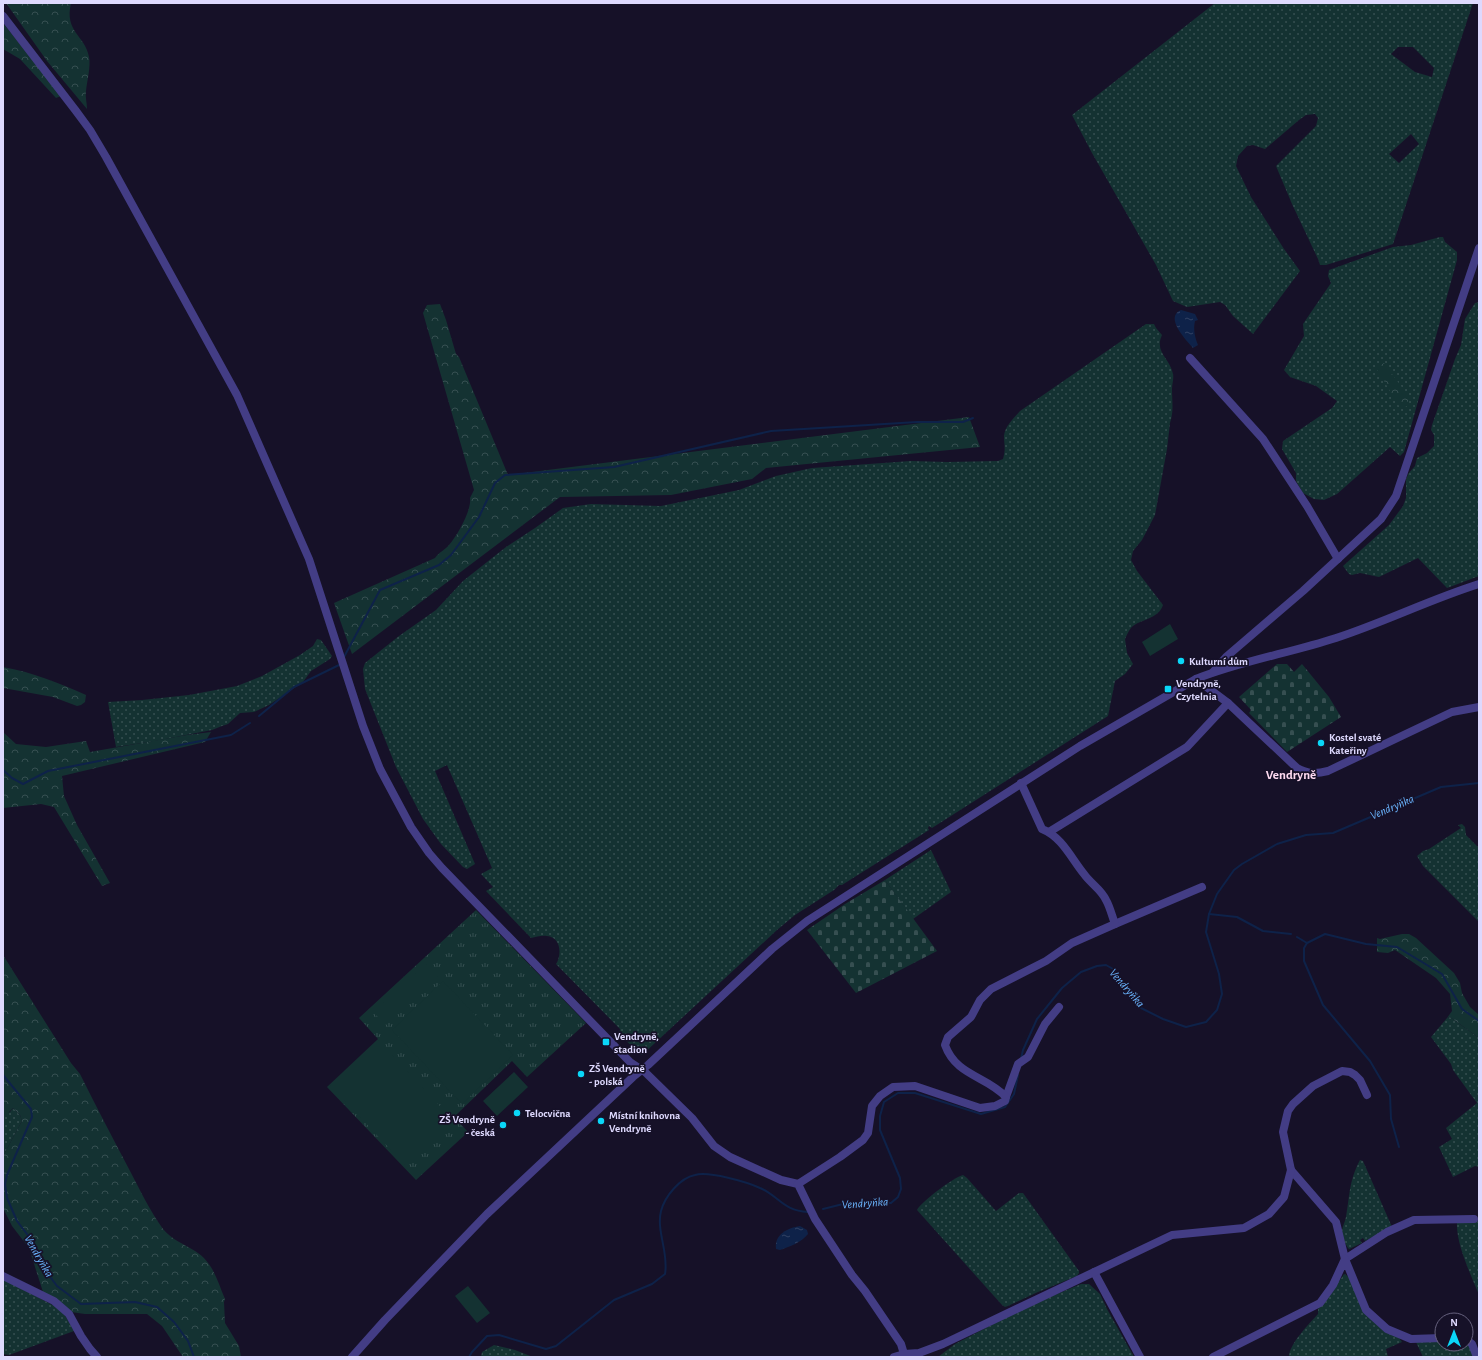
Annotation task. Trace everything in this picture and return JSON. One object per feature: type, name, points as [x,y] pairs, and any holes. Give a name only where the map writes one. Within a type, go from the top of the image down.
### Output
[{"type":"street","points":[[3,16],[90,130],[237,394],[309,559],[380,769],[411,827],[429,853],[497,925],[630,1062],[643,1069],[692,1118],[714,1146],[730,1157],[781,1180],[798,1184],[863,1140],[868,1133],[872,1106],[880,1096],[893,1087],[915,1086],[980,1108],[995,1106],[1005,1101],[1018,1064],[1028,1058],[1045,1024],[1059,1007]]},
{"type":"street","points":[[1213,672],[1226,657],[1303,591],[1381,519],[1396,496],[1479,248]]},
{"type":"street","points":[[1190,358],[1263,438],[1307,506],[1338,559]]},
{"type":"street","points":[[352,1357],[385,1320],[487,1214],[772,949],[808,921],[1021,783],[1138,712],[1196,680],[1213,672],[1293,651],[1338,637],[1479,584]]},
{"type":"street","points":[[1196,680],[1228,703],[1297,768],[1316,774],[1328,771],[1452,712],[1479,707]]},
{"type":"street","points":[[1049,832],[1187,747],[1228,703]]},
{"type":"street","points":[[1021,783],[1042,829],[1049,832],[1069,853],[1084,875],[1099,889],[1106,900],[1115,924]]},
{"type":"street","points":[[1006,1097],[1000,1091],[961,1068],[946,1049],[945,1045],[948,1037],[971,1017],[980,1000],[991,990],[1046,961],[1072,943],[1202,887]]},
{"type":"street","points":[[894,1357],[904,1354],[919,1353],[943,1344],[1172,1235],[1244,1228],[1269,1214],[1284,1197],[1291,1170],[1283,1132],[1288,1111],[1293,1104],[1317,1084],[1342,1071],[1350,1072],[1355,1075],[1360,1080],[1367,1095]]},
{"type":"street","points":[[1291,1170],[1336,1222],[1345,1259],[1366,1310],[1387,1329],[1411,1339],[1434,1338]]},
{"type":"street","points":[[798,1184],[815,1219],[852,1275],[865,1291],[901,1344],[904,1354]]},
{"type":"street","points":[[1214,1357],[1320,1303],[1333,1285],[1345,1259],[1387,1232],[1414,1220],[1474,1219]]},
{"type":"street","points":[[1094,1272],[1140,1357]]},
{"type":"street","points":[[3,1276],[54,1301],[69,1314],[90,1350],[97,1357]]},
{"type":"green space","points":[[6,3],[71,3],[70,21],[76,33],[84,43],[89,57],[86,93],[87,109],[47,61]]},
{"type":"green space","points":[[1215,3],[1473,3],[1393,244],[1326,265],[1320,265],[1276,166],[1316,126],[1318,118],[1315,114],[1306,115],[1265,149],[1253,145],[1247,146],[1238,156],[1236,166],[1251,197],[1300,271],[1253,334],[1233,316],[1225,305],[1220,302],[1187,307],[1173,301],[1156,265],[1072,115]],"holes":[[[1398,47],[1413,47],[1434,68],[1432,77],[1415,72],[1391,54]],[[1411,134],[1419,144],[1399,163],[1389,154]]]},
{"type":"green space","points":[[3,23],[61,96],[56,98],[20,59],[3,49]]},
{"type":"green space","points":[[1443,237],[1445,242],[1457,252],[1457,260],[1404,452],[1400,456],[1390,447],[1337,494],[1324,500],[1314,499],[1303,493],[1296,481],[1296,473],[1282,449],[1283,441],[1332,408],[1337,401],[1316,386],[1290,377],[1284,370],[1304,336],[1303,324],[1331,283],[1328,276],[1329,270],[1393,247],[1411,245]]},
{"type":"green space","points":[[1479,302],[1479,576],[1447,588],[1418,558],[1379,577],[1360,573],[1352,575],[1349,574],[1343,566],[1389,525],[1403,506],[1406,498],[1406,480],[1408,474],[1415,466],[1417,458],[1427,453],[1434,446],[1434,435],[1431,430],[1432,425],[1461,345],[1465,319],[1475,303]]},
{"type":"green space","points":[[440,304],[456,354],[459,357],[508,475],[969,417],[980,447],[766,468],[752,479],[671,495],[560,497],[352,654],[334,603],[435,558],[456,536],[469,509],[470,498],[474,490],[423,313],[427,305]]},
{"type":"green space","points":[[1146,324],[1154,324],[1162,335],[1160,341],[1161,351],[1173,374],[1172,410],[1167,449],[1155,515],[1142,540],[1133,551],[1131,560],[1137,571],[1163,605],[1158,613],[1133,626],[1127,634],[1125,639],[1127,653],[1133,664],[1125,674],[1115,681],[1108,716],[932,828],[929,826],[929,830],[842,885],[839,885],[834,890],[795,915],[642,1055],[640,1054],[619,1034],[620,1029],[556,964],[559,956],[558,943],[552,937],[539,936],[531,938],[486,891],[493,887],[481,874],[492,868],[447,765],[435,771],[475,864],[467,869],[463,867],[441,844],[423,819],[396,767],[365,689],[363,669],[365,663],[399,636],[436,610],[463,581],[506,547],[563,508],[591,504],[661,506],[739,490],[776,476],[812,468],[911,461],[998,461],[1003,459],[1005,449],[1004,436],[1006,429],[1020,411]]},
{"type":"green space","points":[[1384,363],[1409,397],[1407,406],[1401,409],[1376,368]]},
{"type":"green space","points":[[1170,624],[1178,639],[1150,656],[1142,642]]},
{"type":"green space","points":[[317,639],[321,640],[332,656],[330,659],[311,671],[303,682],[269,705],[254,712],[240,713],[228,724],[212,730],[116,747],[108,702],[189,695],[237,686],[262,676],[300,655],[313,646]]},
{"type":"green space","points":[[1277,664],[1287,664],[1294,672],[1302,664],[1329,697],[1341,717],[1287,752],[1249,713],[1251,710],[1239,697]]},
{"type":"green space","points":[[3,667],[56,682],[86,695],[85,702],[77,706],[53,697],[3,688]]},
{"type":"green space","points":[[3,732],[16,744],[46,747],[86,741],[90,752],[211,732],[205,742],[62,776],[64,796],[77,825],[110,883],[102,886],[54,807],[41,804],[3,808]]},
{"type":"green space","points":[[1462,824],[1465,827],[1466,835],[1479,848],[1479,922],[1423,866],[1417,856],[1461,828],[1458,825]]},
{"type":"green space","points":[[931,850],[951,892],[913,919],[885,880]]},
{"type":"green space","points":[[885,880],[937,951],[856,993],[807,930],[845,904]]},
{"type":"green space","points":[[476,910],[586,1023],[527,1077],[512,1061],[454,1117],[468,1132],[416,1180],[327,1087],[378,1039],[359,1018]]},
{"type":"green space","points":[[1409,934],[1416,938],[1454,973],[1460,983],[1462,993],[1470,1007],[1479,1015],[1479,1038],[1450,1017],[1447,1018],[1452,1011],[1450,994],[1436,978],[1395,950],[1388,953],[1377,952],[1377,938],[1380,939]]},
{"type":"green space","points":[[3,955],[71,1063],[80,1074],[141,1193],[158,1222],[170,1236],[195,1251],[207,1261],[211,1267],[225,1299],[225,1323],[239,1346],[241,1357],[183,1357],[162,1326],[147,1314],[85,1314],[71,1312],[43,1292],[29,1248],[12,1226],[3,1208],[3,1156],[22,1121],[20,1115],[13,1108],[7,1114],[3,1114]]},
{"type":"green space","points":[[426,964],[438,977],[386,1025],[373,1012]]},
{"type":"green space","points":[[443,981],[513,1055],[462,1104],[392,1030]]},
{"type":"green space","points":[[1450,1017],[1479,1038],[1479,1167],[1475,1166],[1453,1177],[1439,1147],[1452,1139],[1446,1128],[1477,1103],[1431,1037],[1447,1018]]},
{"type":"green space","points":[[378,1040],[453,1120],[405,1165],[330,1085]]},
{"type":"green space","points":[[514,1072],[528,1087],[497,1116],[483,1101]]},
{"type":"green space","points":[[13,1108],[20,1115],[22,1121],[3,1156],[3,1114],[10,1112]]},
{"type":"green space","points":[[1360,1160],[1363,1161],[1392,1227],[1365,1241],[1363,1238],[1360,1240],[1362,1243],[1349,1249],[1344,1241],[1342,1230],[1346,1217],[1352,1181]]},
{"type":"green space","points":[[963,1175],[996,1211],[1019,1193],[1023,1193],[1079,1271],[1077,1276],[1008,1306],[1005,1307],[1002,1305],[917,1210],[938,1190]]},
{"type":"green space","points":[[1479,1221],[1479,1295],[1461,1250],[1457,1223]]},
{"type":"green space","points":[[1344,1274],[1351,1280],[1368,1317],[1399,1338],[1402,1342],[1386,1349],[1388,1357],[1289,1357],[1292,1346],[1318,1314],[1318,1309]]},
{"type":"green space","points":[[3,1279],[62,1310],[74,1331],[9,1355],[3,1354]]},
{"type":"green space","points":[[1081,1284],[1089,1284],[1100,1294],[1134,1357],[938,1357],[955,1344],[1028,1306]]},
{"type":"green space","points":[[468,1286],[490,1313],[477,1323],[455,1296]]},
{"type":"green space","points":[[1434,1341],[1434,1352],[1473,1352],[1476,1357],[1423,1357],[1416,1342]]},
{"type":"green space","points":[[494,1345],[515,1350],[533,1357],[481,1357],[482,1352]]},
{"type":"water","points":[[1181,310],[1195,314],[1198,320],[1195,321],[1194,327],[1198,345],[1193,348],[1175,323],[1176,313]]},
{"type":"water","points":[[800,1226],[807,1230],[808,1234],[805,1237],[799,1242],[780,1250],[776,1249],[777,1239],[783,1233],[791,1228]]},
{"type":"waterway","points":[[344,657],[380,590],[439,565],[451,555],[479,517],[495,483],[505,475],[614,467],[771,431],[917,422],[963,422],[973,418]]},
{"type":"waterway","points":[[259,716],[294,687],[339,665]]},
{"type":"waterway","points":[[3,770],[12,778],[23,784],[48,771],[231,735],[250,723]]},
{"type":"waterway","name":"Vendryňka","points":[[1021,1059],[1023,1050],[1037,1019],[1062,988],[1081,972],[1097,966],[1106,965],[1113,969],[1141,1008],[1163,1019],[1186,1027],[1206,1022],[1217,1010],[1222,994],[1219,974],[1206,932],[1209,914],[1217,894],[1234,870],[1277,844],[1306,835],[1333,833],[1441,787],[1479,783]]},
{"type":"waterway","points":[[1209,914],[1237,917],[1263,931],[1291,934]]},
{"type":"waterway","points":[[1297,937],[1307,943],[1325,934],[1366,944],[1397,947],[1442,974],[1462,1009],[1479,1021]]},
{"type":"waterway","points":[[1307,943],[1304,948],[1304,961],[1323,1005],[1370,1061],[1390,1095],[1391,1119],[1399,1147]]},
{"type":"waterway","name":"Vendryňka","points":[[3,1075],[31,1109],[32,1117],[7,1175],[5,1184],[7,1198],[17,1221],[33,1242],[48,1274],[57,1286],[81,1304],[135,1302],[157,1307],[174,1322],[188,1341],[194,1357]]},
{"type":"waterway","name":"Vendryňka","points":[[823,1209],[851,1202],[891,1203],[898,1197],[901,1189],[900,1178],[880,1130],[880,1116],[884,1102],[898,1093],[915,1093],[981,1114],[1005,1107],[1014,1094],[1018,1075]]},
{"type":"waterway","name":"Vendryňka","points":[[469,1357],[487,1336],[499,1335],[546,1349],[556,1346],[614,1300],[652,1284],[665,1274],[666,1266],[660,1226],[661,1211],[666,1199],[674,1188],[689,1177],[709,1174],[737,1180],[766,1191],[793,1209],[808,1212]]},
{"type":"place","name":"Kulturní dům","points":[[1181,661]]},
{"type":"place","name":"Vendryně, Czytelnia","points":[[1168,689]]},
{"type":"place","name":"Kostel svaté Kateřiny","points":[[1321,743]]},
{"type":"place","name":"Vendryně, stadion","points":[[606,1042]]},
{"type":"place","name":"ZŠ Vendryně - polská","points":[[581,1074]]},
{"type":"place","name":"Telocvična","points":[[517,1113]]},
{"type":"place","name":"Místní knihovna Vendryně","points":[[601,1121]]},
{"type":"place","name":"ZŠ Vendryně - česká","points":[[503,1125]]},
{"type":"district","name":"Vendryně","points":[[1291,775]]}]
